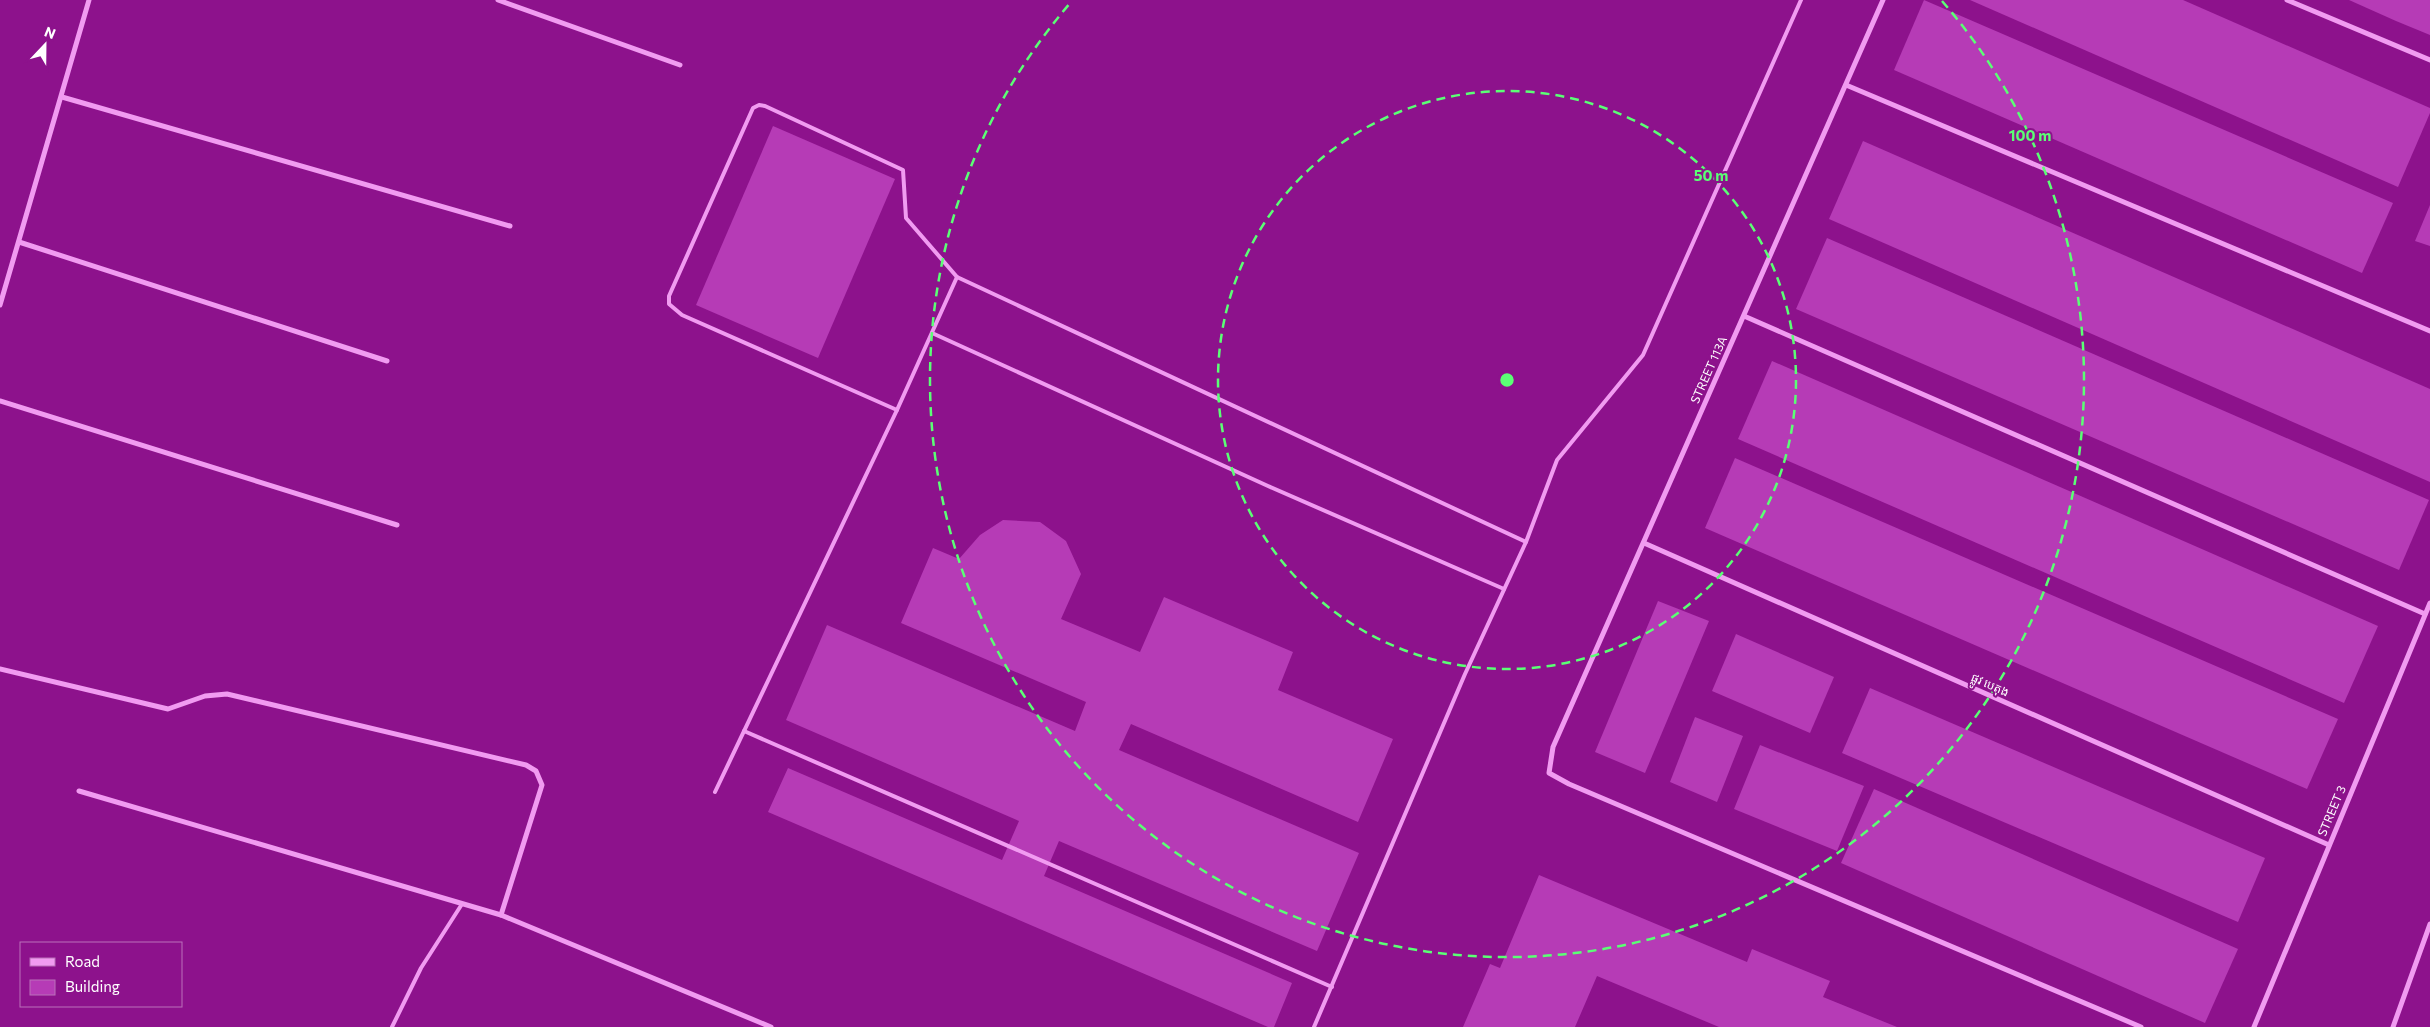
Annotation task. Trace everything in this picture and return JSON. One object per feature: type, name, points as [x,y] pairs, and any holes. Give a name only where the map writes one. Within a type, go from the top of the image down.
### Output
[{"type":"street","points":[[0,305],[89,0]]},
{"type":"street","points":[[498,0],[680,65]]},
{"type":"street","name":"STREET 113A","points":[[1883,0],[1553,747],[1549,773],[1569,784],[2141,1027]]},
{"type":"street","points":[[2287,0],[2430,60]]},
{"type":"street","points":[[1846,85],[2430,332]]},
{"type":"street","points":[[62,96],[510,226]]},
{"type":"street","points":[[19,242],[387,361]]},
{"type":"street","points":[[1744,316],[2425,614]]},
{"type":"street","points":[[0,401],[397,525]]},
{"type":"street","name":"ផ្លូវ បេតុង","points":[[1644,543],[2329,845]]},
{"type":"street","name":"STREET 3","points":[[2254,1027],[2430,604]]},
{"type":"street","points":[[0,669],[168,709],[205,696],[227,694],[526,765],[536,772],[542,785],[501,915]]},
{"type":"street","points":[[79,791],[501,915],[771,1027]]},
{"type":"street","points":[[2393,1027],[2430,924]]},
{"type":"lane","points":[[1314,1027],[1462,683],[1526,542],[1557,460],[1643,355],[1801,0]]},
{"type":"lane","points":[[897,410],[682,315],[669,304],[669,296],[753,108],[759,105],[765,106],[903,170],[906,218],[957,277],[1526,542]]},
{"type":"lane","points":[[715,792],[897,410],[957,277]]},
{"type":"lane","points":[[932,333],[1268,486],[1504,590]]},
{"type":"lane","points":[[744,731],[1332,987]]},
{"type":"lane","points":[[392,1027],[421,968],[462,904]]},
{"type":"building","points":[[1924,0],[2393,203],[2362,273],[1894,70]]},
{"type":"building","points":[[1970,0],[2183,0],[2430,108],[2430,113],[2398,187]]},
{"type":"building","points":[[2349,0],[2430,0],[2430,35],[2396,21]]},
{"type":"building","points":[[773,126],[895,179],[818,358],[696,305]]},
{"type":"building","points":[[1863,141],[2430,389],[2430,482],[1829,219]]},
{"type":"building","points":[[2430,205],[2430,246],[2415,241]]},
{"type":"building","points":[[1827,238],[2429,500],[2399,570],[1796,309]]},
{"type":"building","points":[[1772,361],[2378,626],[2344,703],[1738,439]]},
{"type":"building","points":[[1735,458],[2338,719],[2307,789],[1705,528]]},
{"type":"building","points":[[1003,520],[1040,522],[1066,541],[1081,574],[1061,619],[1140,652],[1164,597],[1293,652],[1278,690],[1393,739],[1358,822],[1131,724],[1119,750],[1359,853],[1317,951],[1059,841],[1044,876],[1292,983],[1274,1027],[1268,1027],[768,812],[788,768],[1002,860],[1019,821],[786,720],[827,625],[1075,731],[1086,702],[901,623],[933,548],[959,559],[980,535]]},
{"type":"building","points":[[1658,601],[1709,621],[1645,773],[1595,752]]},
{"type":"building","points":[[1736,634],[1834,677],[1810,733],[1712,691]]},
{"type":"building","points":[[1870,688],[2265,858],[2238,922],[1842,753]]},
{"type":"building","points":[[1695,717],[1743,736],[1717,802],[1670,782]]},
{"type":"building","points":[[1760,745],[1864,786],[1837,851],[1734,809]]},
{"type":"building","points":[[1874,789],[2238,949],[2205,1023],[1841,863]]},
{"type":"building","points":[[1539,875],[1747,962],[1752,949],[1830,981],[1823,997],[1897,1027],[1719,1027],[1597,976],[1575,1027],[1463,1027],[1490,964],[1500,968]]}]
